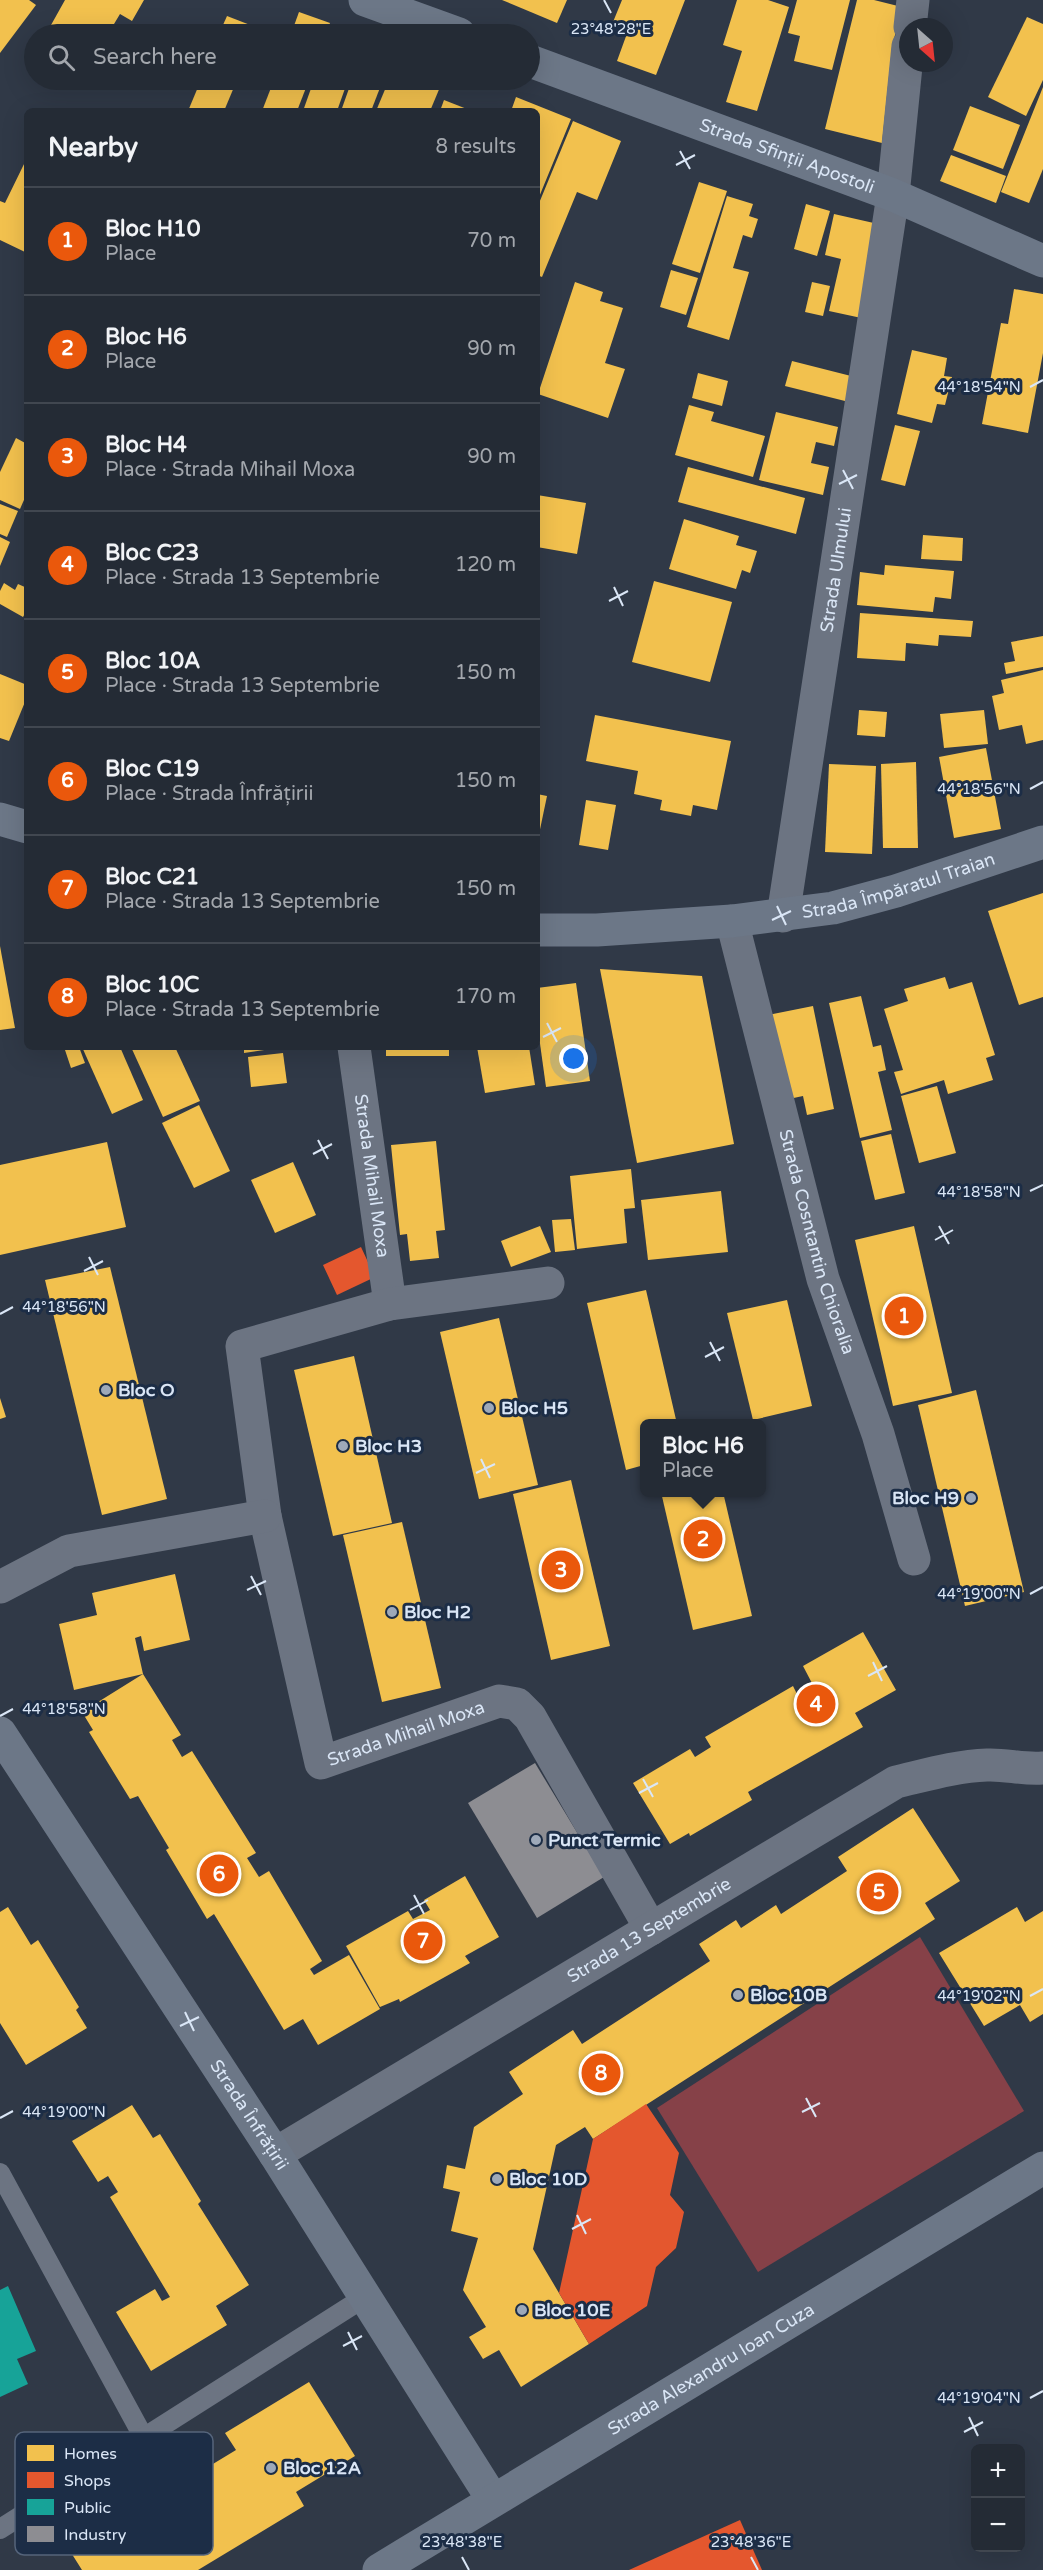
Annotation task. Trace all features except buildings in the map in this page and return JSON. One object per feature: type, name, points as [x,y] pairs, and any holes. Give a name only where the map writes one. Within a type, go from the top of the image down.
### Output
[{"type":"street","points":[[365,0],[431,24]]},
{"type":"street","points":[[911,18],[913,0]]},
{"type":"street","name":"Strada Sfinții Apostoli","points":[[540,65],[893,195],[1043,261]]},
{"type":"street","name":"Strada Ulmului","points":[[783,916],[893,195],[905,72]]},
{"type":"street","points":[[0,819],[24,826]]},
{"type":"street","name":"Strada Împăratul Traian","points":[[540,930],[597,930],[732,921],[833,908],[896,891],[1043,842]]},
{"type":"street","name":"Strada Cosntantin Chioralia","points":[[732,921],[823,1279],[878,1434],[914,1559]]},
{"type":"street","name":"Strada Mihail Moxa","points":[[354,1050],[390,1304]]},
{"type":"street","name":"Strada Mihail Moxa","points":[[548,1283],[390,1304],[242,1346],[265,1516],[321,1763],[499,1701],[517,1704],[530,1718],[651,1929]]},
{"type":"street","points":[[0,1587],[69,1551],[265,1516]]},
{"type":"street","name":"Strada Înfrățirii","points":[[0,1733],[275,2154],[494,2500]]},
{"type":"street","name":"Strada 13 Septembrie","points":[[275,2154],[896,1782],[948,1769],[989,1764],[1030,1769],[1043,1768]]},
{"type":"street","name":"Strada Alexandru Ioan Cuza","points":[[379,2570],[408,2561],[494,2500],[1043,2168]]},
{"type":"lane","points":[[0,2173],[141,2432]]},
{"type":"lane","points":[[153,2432],[365,2297]]},
{"type":"lane","points":[[0,2529],[15,2520]]},
{"type":"shaded area","points":[[920,1937],[1024,2111],[758,2272],[657,2108]]},
{"type":"place","name":"Bloc H10","points":[[904,1316]]},
{"type":"place","name":"Bloc O","points":[[106,1390]]},
{"type":"place","name":"Bloc H5","points":[[489,1408]]},
{"type":"place","name":"Bloc H3","points":[[343,1446]]},
{"type":"place","name":"Bloc H9","points":[[971,1498]]},
{"type":"place","name":"Bloc H6","points":[[703,1539]]},
{"type":"place","name":"Bloc H4","points":[[561,1570]]},
{"type":"place","name":"Bloc H2","points":[[392,1612]]},
{"type":"place","name":"Bloc C23","points":[[816,1704]]},
{"type":"place","name":"Punct Termic","points":[[536,1840]]},
{"type":"place","name":"Bloc C19","points":[[219,1874]]},
{"type":"place","name":"Bloc 10A","points":[[879,1892]]},
{"type":"place","name":"Bloc C21","points":[[423,1941]]},
{"type":"place","name":"Bloc 10B","points":[[738,1995]]},
{"type":"place","name":"Bloc 10C","points":[[601,2073]]},
{"type":"place","name":"Bloc 10D","points":[[497,2179]]},
{"type":"place","name":"Bloc 10E","points":[[522,2310]]},
{"type":"place","name":"Bloc 12A","points":[[271,2468]]}]
